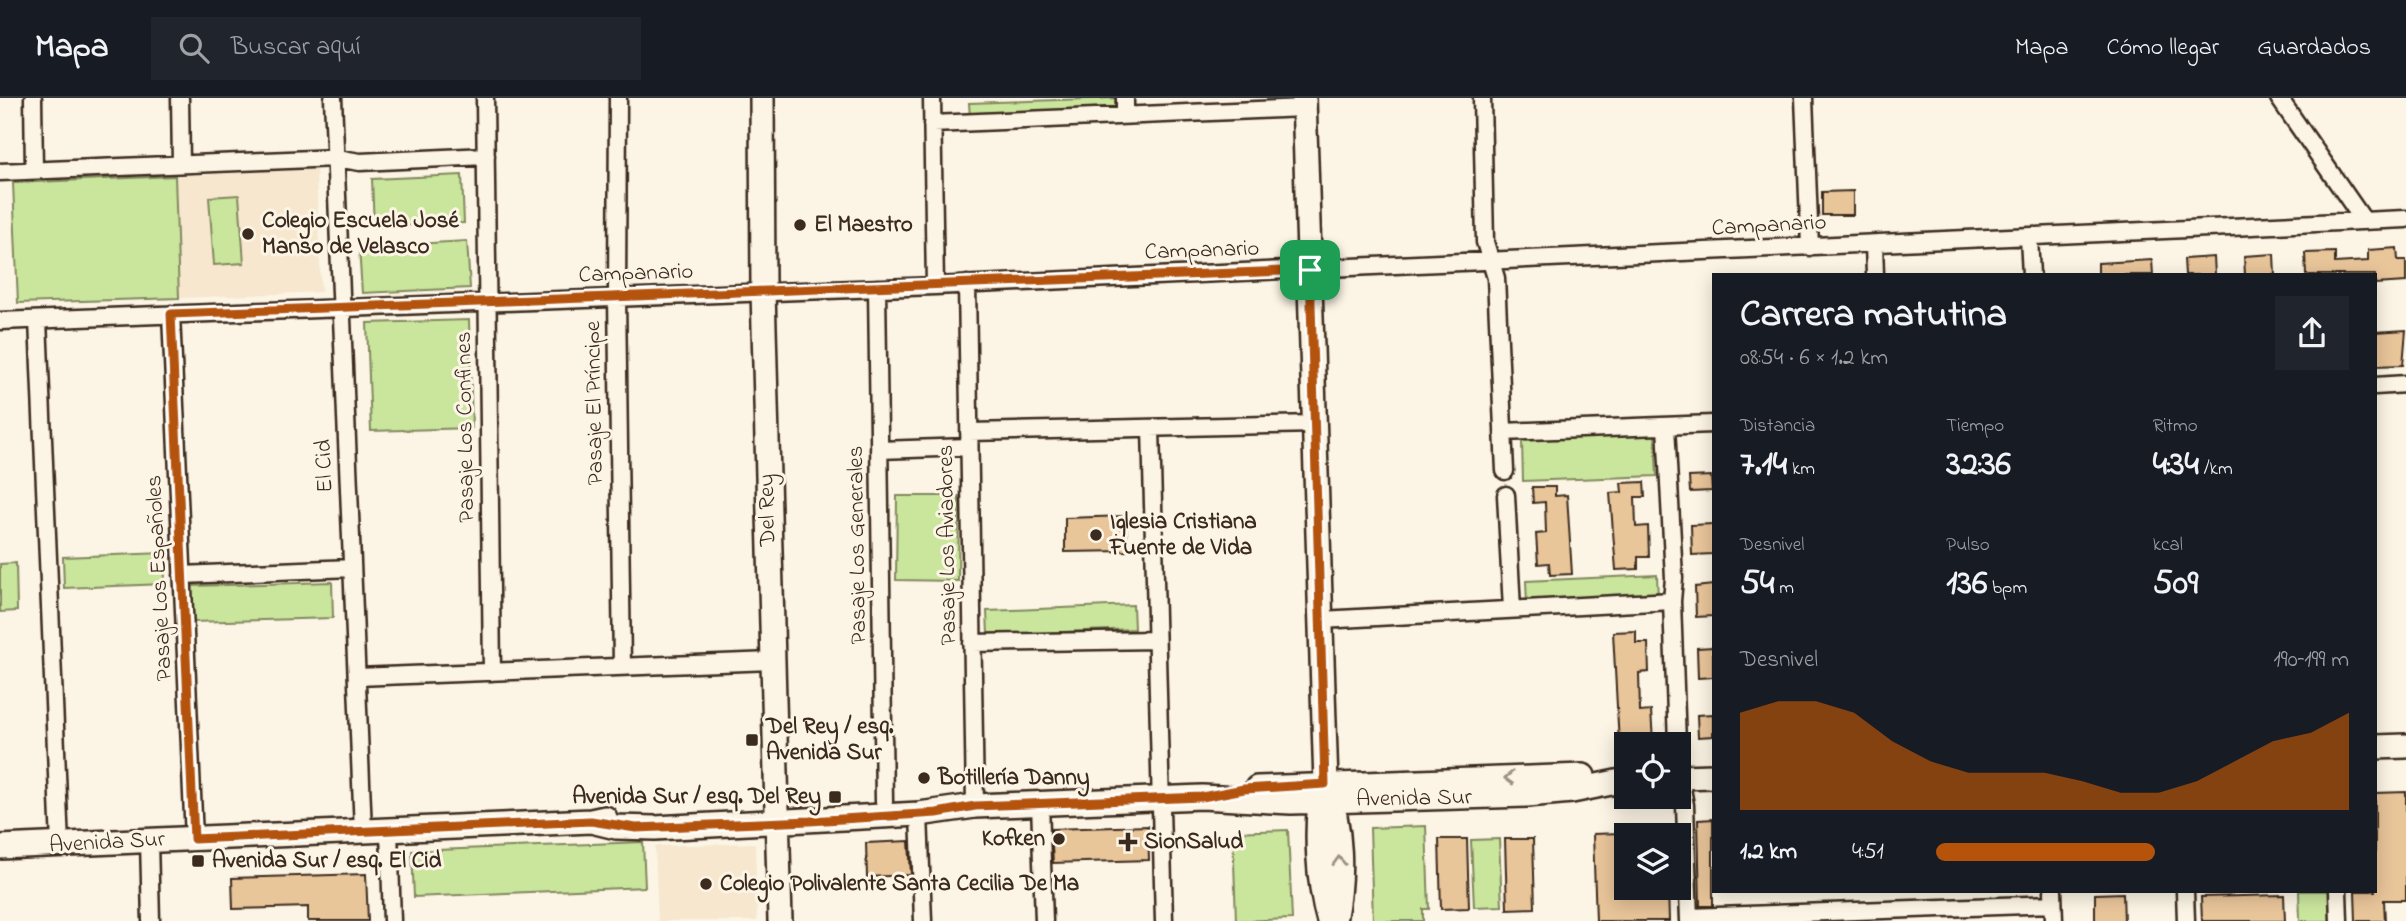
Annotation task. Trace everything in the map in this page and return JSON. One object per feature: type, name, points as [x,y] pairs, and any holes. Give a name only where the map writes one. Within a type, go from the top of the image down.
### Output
[{"type":"street","points":[[33,98],[34,170]]},
{"type":"street","points":[[180,98],[181,164]]},
{"type":"street","name":"El Cid","points":[[333,98],[363,831]]},
{"type":"street","name":"Pasaje Los Confines","points":[[485,98],[492,672]]},
{"type":"street","name":"Pasaje El Príncipe","points":[[618,98],[617,297],[622,666]]},
{"type":"street","name":"Del Rey","points":[[762,98],[763,291],[780,921]]},
{"type":"street","points":[[932,98],[935,286]]},
{"type":"street","points":[[1125,98],[1125,116]]},
{"type":"street","points":[[1482,98],[1485,242],[1496,278],[1505,471]]},
{"type":"street","points":[[1804,98],[1810,247]]},
{"type":"street","points":[[2279,98],[2364,221]]},
{"type":"street","points":[[932,124],[1125,116],[1305,103],[1326,795],[1318,826],[1321,882],[1332,921]]},
{"type":"street","points":[[0,172],[336,158],[360,162],[486,156]]},
{"type":"street","name":"Campanario","points":[[0,321],[935,286],[2406,219]]},
{"type":"street","points":[[2029,238],[2031,273]]},
{"type":"street","points":[[1874,244],[1875,273]]},
{"type":"street","name":"Pasaje Los Aviadores","points":[[967,284],[975,806]]},
{"type":"street","name":"Pasaje Los Generales","points":[[877,288],[884,802]]},
{"type":"street","name":"Pasaje Los Españoles","points":[[171,314],[194,839]]},
{"type":"street","points":[[38,320],[60,845]]},
{"type":"street","points":[[2377,386],[2406,384]]},
{"type":"street","points":[[879,450],[969,439],[1151,428],[1315,424]]},
{"type":"street","points":[[1503,432],[1712,424]]},
{"type":"street","points":[[1666,426],[1674,578],[1672,601],[1677,732]]},
{"type":"street","points":[[1151,428],[1164,921]]},
{"type":"street","points":[[1507,495],[1513,610]]},
{"type":"street","points":[[182,575],[352,568]]},
{"type":"street","points":[[1321,620],[1672,601]]},
{"type":"street","points":[[972,643],[1156,640]]},
{"type":"street","points":[[357,677],[772,660]]},
{"type":"street","points":[[2377,747],[2406,746]]},
{"type":"street","name":"Avenida Sur","points":[[0,847],[591,821],[623,815],[919,814],[975,806],[1202,797],[1244,789],[1326,795],[1580,776],[1614,778]]},
{"type":"street","points":[[1691,777],[1712,776]]},
{"type":"street","name":"Avenida Sur","points":[[776,815],[884,802],[940,801],[975,806]]},
{"type":"street","points":[[1040,803],[1044,921]]},
{"type":"street","points":[[1685,809],[1689,919],[2053,897],[2054,921]]},
{"type":"street","points":[[919,814],[923,921]]},
{"type":"street","points":[[389,830],[392,921]]},
{"type":"street","points":[[149,841],[151,921]]},
{"type":"street","points":[[2185,893],[2186,921]]},
{"type":"street","points":[[2338,893],[2339,921]]},
{"type":"shaded area","name":"Colegio Escuela José Manso de Velasco","points":[[316,169],[321,292],[179,298],[175,176]]},
{"type":"shaded area","name":"Colegio Polivalente Santa Cecilia De Ma","points":[[755,843],[757,921],[658,921],[655,846]]},
{"type":"green space","points":[[1115,98],[1116,113],[970,118],[969,103]]},
{"type":"green space","points":[[462,175],[464,223],[374,227],[372,179]]},
{"type":"green space","points":[[175,176],[179,298],[18,303],[13,183]]},
{"type":"green space","points":[[239,195],[244,263],[214,265],[209,197]]},
{"type":"green space","points":[[467,241],[470,288],[362,293],[359,247]]},
{"type":"green space","points":[[469,320],[472,428],[371,431],[367,323]]},
{"type":"green space","points":[[1655,434],[1657,476],[1523,481],[1522,440]]},
{"type":"green space","points":[[897,496],[959,496],[958,581],[896,580]]},
{"type":"green space","points":[[164,553],[165,584],[64,588],[63,557]]},
{"type":"green space","points":[[16,563],[17,611],[0,612],[0,564]]},
{"type":"green space","points":[[1657,575],[1658,599],[1527,605],[1526,581]]},
{"type":"green space","points":[[332,582],[333,618],[191,622],[190,586]]},
{"type":"green space","points":[[1133,605],[1134,629],[988,635],[987,611]]},
{"type":"green space","points":[[1426,826],[1429,909],[1423,909],[1423,921],[1373,921],[1370,828]]},
{"type":"green space","points":[[1288,830],[1292,919],[1236,921],[1233,832]]},
{"type":"green space","points":[[1499,839],[1502,906],[1474,907],[1471,840]]},
{"type":"green space","points":[[643,842],[645,887],[414,897],[412,851]]},
{"type":"green space","points":[[2299,893],[2329,893],[2330,921],[2300,921]]},
{"type":"building","points":[[1853,191],[1853,215],[1822,215],[1822,192]]},
{"type":"building","points":[[2397,248],[2398,260],[2406,260],[2406,282],[2377,284],[2377,273],[2306,273],[2305,253],[2335,252],[2335,263],[2368,261],[2368,250]]},
{"type":"building","points":[[2274,254],[2275,273],[2245,273],[2244,256]]},
{"type":"building","points":[[2214,257],[2215,273],[2185,273],[2184,259]]},
{"type":"building","points":[[2152,260],[2153,273],[2098,273],[2098,263]]},
{"type":"building","points":[[2406,330],[2403,365],[2377,366],[2377,332]]},
{"type":"building","points":[[1711,476],[1712,491],[1690,492],[1689,477]]},
{"type":"building","points":[[1644,482],[1645,497],[1635,497],[1636,527],[1648,526],[1649,557],[1638,557],[1638,569],[1616,570],[1610,493],[1622,492],[1621,483]]},
{"type":"building","points":[[1532,487],[1555,487],[1555,496],[1567,495],[1572,574],[1550,575],[1549,563],[1538,564],[1536,534],[1546,533],[1545,502],[1533,503]]},
{"type":"building","name":"Iglesia Cristiana Fuente de Vida","points":[[1126,516],[1127,551],[1065,552],[1065,518]]},
{"type":"building","points":[[1712,524],[1712,554],[1692,555],[1691,525]]},
{"type":"building","points":[[1712,585],[1712,616],[1696,617],[1695,587]]},
{"type":"building","points":[[1636,631],[1636,643],[1648,643],[1649,672],[1639,673],[1640,712],[1651,711],[1652,732],[1618,732],[1613,632]]},
{"type":"building","points":[[1712,647],[1712,677],[1698,678],[1697,648]]},
{"type":"building","points":[[1712,714],[1712,736],[1698,737],[1697,715]]},
{"type":"building","points":[[2406,792],[2406,900],[2384,900],[2385,921],[2356,921],[2355,893],[2377,893],[2377,793]]},
{"type":"building","points":[[1712,819],[1713,906],[1700,906],[1698,820]]},
{"type":"building","points":[[1148,826],[1149,860],[1053,863],[1051,829]]},
{"type":"building","points":[[1614,833],[1614,900],[1668,900],[1669,921],[1596,921],[1593,834]]},
{"type":"building","points":[[1439,839],[1467,839],[1469,908],[1441,909]]},
{"type":"building","points":[[1505,839],[1533,839],[1535,908],[1507,909]]},
{"type":"building","points":[[909,841],[911,875],[867,877],[866,843]]},
{"type":"building","points":[[366,874],[368,921],[308,921],[308,907],[233,909],[232,878]]},
{"type":"building","points":[[2123,893],[2124,921],[2095,921],[2095,894]]},
{"type":"building","points":[[2284,895],[2285,921],[2202,921],[2201,897]]},
{"type":"place","name":"El Maestro","points":[[800,225]]},
{"type":"place","name":"Colegio Escuela José Manso de Velasco","points":[[248,234]]},
{"type":"place","name":"Iglesia Cristiana Fuente de Vida","points":[[1096,535]]},
{"type":"place","name":"Del Rey / esq. Avenida Sur","points":[[752,740]]},
{"type":"place","name":"Botillería Danny","points":[[924,778]]},
{"type":"place","name":"Avenida Sur / esq. Del Rey","points":[[835,797]]},
{"type":"place","name":"Kofken","points":[[1059,839]]},
{"type":"place","name":"SionSalud","points":[[1128,842]]},
{"type":"place","name":"Avenida Sur / esq. El Cid","points":[[198,861]]},
{"type":"place","name":"Colegio Polivalente Santa Cecilia De Ma","points":[[706,884]]},
{"type":"route","points":[[1310,270],[1325,784],[1244,789],[1202,797],[975,806],[937,813],[810,821],[636,828],[601,825],[591,821],[194,839],[171,314],[1310,270]]}]
